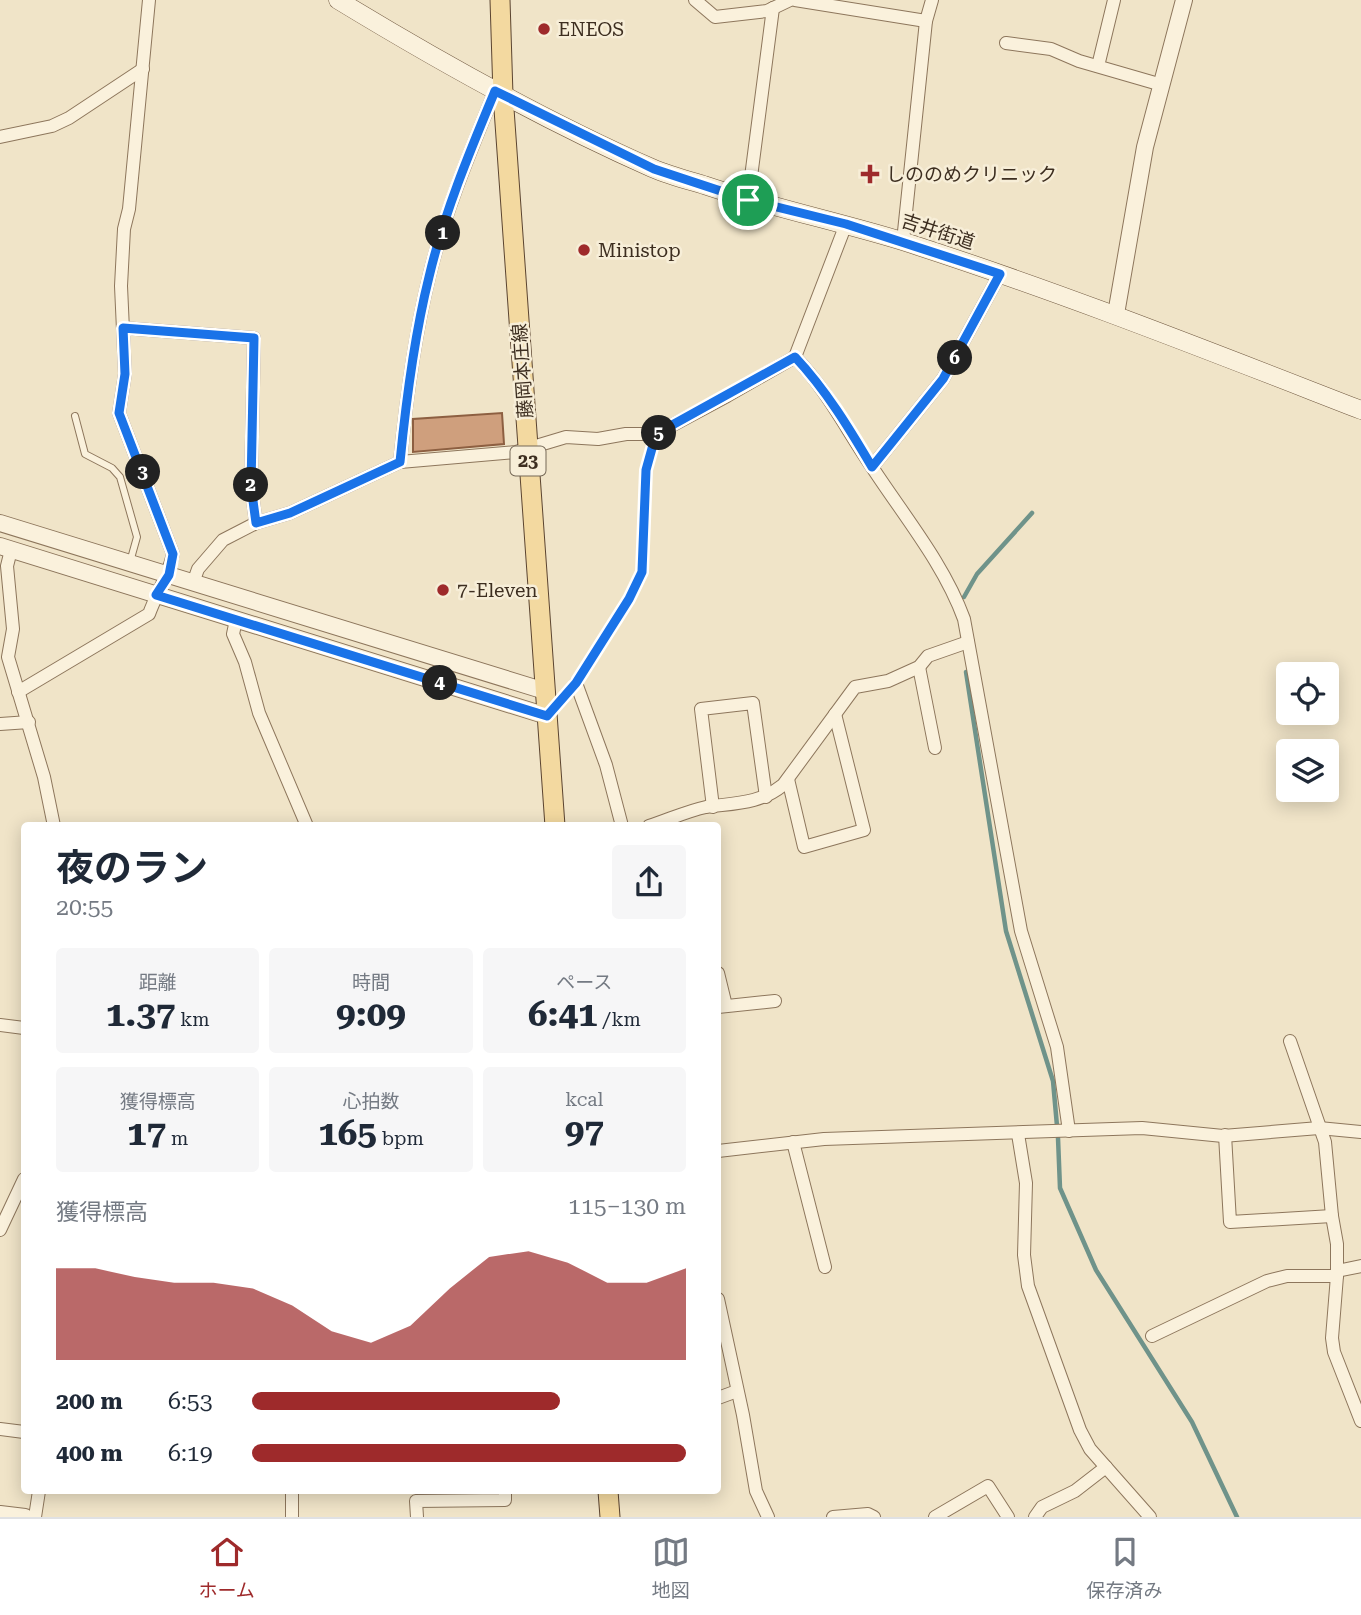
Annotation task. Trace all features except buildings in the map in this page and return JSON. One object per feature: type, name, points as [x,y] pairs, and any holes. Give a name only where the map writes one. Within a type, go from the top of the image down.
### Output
[{"type":"main road","name":"吉井街道","points":[[338,0],[429,55],[499,93],[654,169],[748,200],[846,224],[1000,274],[1116,314],[1361,410]]},
{"type":"main road","name":"藤岡本庄線","points":[[500,0],[499,93],[555,822]]},
{"type":"main road","points":[[608,1494],[610,1517]]},
{"type":"street","points":[[18,692],[149,614],[156,595],[169,575],[173,554],[119,413],[125,374],[121,286],[124,229],[129,209],[149,0]]},
{"type":"street","points":[[695,0],[715,18],[773,8],[790,0]]},
{"type":"street","points":[[795,0],[926,21]]},
{"type":"street","points":[[903,242],[926,21],[932,0]]},
{"type":"street","points":[[1098,66],[1114,0]]},
{"type":"street","points":[[1116,314],[1145,147],[1184,0]]},
{"type":"street","points":[[748,200],[773,8]]},
{"type":"street","points":[[1006,43],[1051,49],[1162,85]]},
{"type":"street","points":[[0,137],[52,126],[69,118],[142,69]]},
{"type":"street","points":[[400,462],[406,398],[429,277],[463,169],[499,93]]},
{"type":"street","points":[[193,583],[198,569],[223,540],[256,523],[290,513],[400,462],[527,450],[566,437],[598,439],[625,434],[656,434],[795,357],[846,224]]},
{"type":"street","points":[[872,467],[943,379],[1000,274]]},
{"type":"street","points":[[123,328],[254,338],[251,486],[256,523]]},
{"type":"street","points":[[795,357],[829,398],[955,593],[964,619],[1021,932],[1057,1047],[1069,1131]]},
{"type":"street","points":[[0,523],[545,691]]},
{"type":"street","points":[[53,822],[29,722],[4,657],[13,629],[6,548],[547,716]]},
{"type":"street","points":[[236,620],[233,634],[246,662],[259,713],[305,822]]},
{"type":"street","points":[[660,822],[691,811],[766,797],[788,779],[855,687],[888,681],[919,667],[928,656],[968,642]]},
{"type":"street","points":[[919,667],[935,748]]},
{"type":"street","points":[[576,683],[606,765],[620,822]]},
{"type":"street","points":[[713,807],[701,709],[753,703],[766,797]]},
{"type":"street","points":[[788,779],[804,847],[864,830],[835,714]]},
{"type":"street","points":[[0,724],[29,722]]},
{"type":"street","points":[[722,1007],[775,1001]]},
{"type":"street","points":[[0,1025],[21,1028]]},
{"type":"street","points":[[1290,1041],[1325,1142],[1337,1244],[1338,1274],[1333,1345],[1361,1421]]},
{"type":"street","points":[[721,1151],[824,1139],[1142,1128],[1225,1135],[1319,1128],[1361,1132]]},
{"type":"street","points":[[1018,1134],[1026,1183],[1024,1255],[1028,1286],[1080,1430],[1090,1449],[1150,1517]]},
{"type":"street","points":[[1225,1135],[1230,1222],[1332,1216]]},
{"type":"street","points":[[793,1142],[825,1267]]},
{"type":"street","points":[[0,1230],[21,1185]]},
{"type":"street","points":[[1152,1336],[1267,1280],[1287,1276],[1338,1274],[1361,1266]]},
{"type":"street","points":[[721,1314],[756,1490],[768,1517]]},
{"type":"street","points":[[721,1397],[737,1391]]},
{"type":"street","points":[[0,1429],[21,1432]]},
{"type":"street","points":[[1035,1517],[1042,1507],[1075,1491],[1106,1467]]},
{"type":"street","points":[[935,1517],[988,1486],[1008,1517]]},
{"type":"street","points":[[34,1517],[38,1494]]},
{"type":"street","points":[[292,1494],[292,1517]]},
{"type":"street","points":[[416,1517],[416,1501],[505,1500],[505,1494]]},
{"type":"street","points":[[0,1514],[25,1517]]},
{"type":"street","points":[[833,1517],[868,1514],[874,1517]]},
{"type":"lane","points":[[75,416],[85,454],[113,468],[120,477],[137,537],[130,564]]},
{"type":"lane","points":[[547,716],[576,683],[629,599],[642,572],[646,470],[656,434]]},
{"type":"waterway","points":[[964,597],[977,574],[1032,513]]},
{"type":"waterway","points":[[966,672],[1006,931],[1053,1081],[1057,1126]]},
{"type":"waterway","points":[[1058,1138],[1060,1188],[1096,1270],[1192,1422],[1237,1517]]},
{"type":"place","name":"ENEOS","points":[[544,29]]},
{"type":"place","name":"しののめクリニック","points":[[870,174]]},
{"type":"place","name":"Ministop","points":[[584,250]]},
{"type":"place","name":"7-Eleven","points":[[443,590]]},
{"type":"route","points":[[495,91],[654,169],[748,200],[846,224],[1000,274],[943,379],[872,467],[814,377],[795,357],[656,434],[646,470],[642,572],[629,599],[576,683],[547,716],[156,595],[169,575],[173,554],[119,413],[125,374],[123,328],[254,338],[251,486],[256,523],[290,513],[400,462],[406,398],[429,277],[463,169],[495,91]]}]
